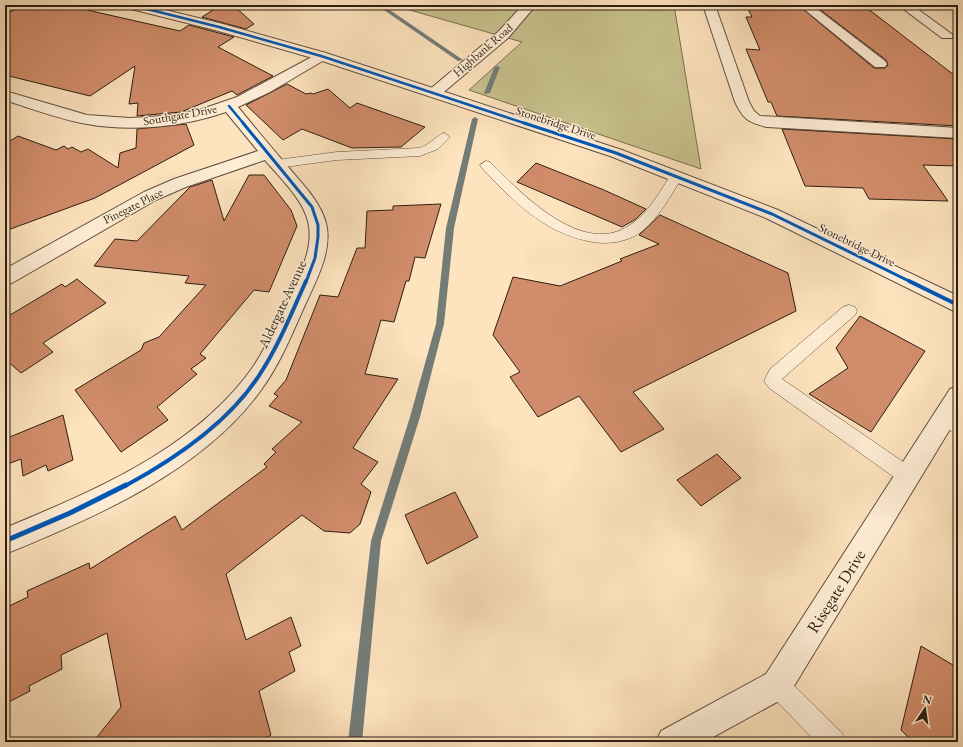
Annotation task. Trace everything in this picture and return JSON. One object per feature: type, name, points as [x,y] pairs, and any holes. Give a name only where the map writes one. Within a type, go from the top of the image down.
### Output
[{"type":"street","name":"Stonebridge Drive","points":[[131,5],[219,27],[321,56],[616,153],[772,214],[958,305]]},
{"type":"street","name":"Highbank Road","points":[[434,93],[503,34],[530,5]]},
{"type":"street","points":[[709,5],[742,102],[748,113],[755,118],[767,122],[807,125],[958,133]]},
{"type":"street","points":[[806,5],[880,64]]},
{"type":"street","points":[[904,5],[946,35]]},
{"type":"street","name":"Southgate Drive","points":[[5,96],[68,115],[99,121],[137,123],[229,106],[259,92],[321,56]]},
{"type":"street","name":"Aldergate Avenue","points":[[5,541],[86,507],[151,472],[206,433],[246,394],[277,346],[317,253],[318,227],[312,207],[229,106]]},
{"type":"street","name":"Pinegate Place","points":[[5,278],[150,196],[180,183],[273,158]]},
{"type":"street","name":"Risegate Drive","points":[[672,742],[777,685],[908,476],[953,414]]},
{"type":"lane","points":[[273,158],[420,152],[432,148],[440,143],[444,136]]},
{"type":"lane","points":[[486,165],[521,199],[556,227],[583,236],[611,239],[628,233],[646,218],[677,176]]},
{"type":"lane","points":[[849,311],[776,374],[773,381],[775,384],[908,476]]},
{"type":"lane","points":[[777,685],[833,742]]},
{"type":"shaded area","points":[[392,5],[674,5],[701,169],[469,90],[522,42]]},
{"type":"building","points":[[25,5],[65,5],[180,31],[189,25],[234,37],[218,47],[273,76],[237,95],[232,91],[181,112],[137,116],[138,103],[129,104],[135,66],[90,96],[5,75],[5,14]]},
{"type":"building","points":[[221,5],[233,5],[254,24],[246,29],[202,17]]},
{"type":"building","points":[[746,5],[798,5],[874,68],[885,68],[888,65],[886,60],[814,5],[863,5],[958,78],[958,126],[777,116],[771,102],[768,102],[746,49],[760,50],[746,17],[752,17]]},
{"type":"building","points":[[287,84],[306,94],[313,94],[328,89],[350,108],[357,103],[425,127],[401,147],[352,148],[302,129],[283,140],[246,105]]},
{"type":"building","points":[[186,124],[194,145],[95,198],[5,231],[5,144],[18,136],[56,150],[64,146],[68,149],[72,147],[81,152],[88,149],[118,168],[120,153],[136,148],[137,129]]},
{"type":"building","points":[[782,129],[958,139],[958,166],[923,165],[948,201],[869,199],[863,188],[805,186]]},
{"type":"building","points":[[536,163],[604,190],[646,209],[636,219],[622,227],[517,182]]},
{"type":"building","points":[[249,175],[264,175],[291,210],[297,226],[269,292],[254,290],[200,354],[206,358],[191,369],[197,374],[157,407],[168,420],[121,452],[75,390],[141,350],[144,343],[159,337],[206,285],[185,283],[189,276],[94,266],[115,239],[137,241],[190,187],[212,180],[224,221]]},
{"type":"building","points":[[441,204],[425,258],[415,257],[409,281],[406,281],[394,322],[381,320],[365,374],[398,379],[353,448],[378,462],[361,484],[371,492],[360,524],[350,533],[324,531],[302,515],[226,574],[246,640],[291,617],[301,646],[289,652],[295,671],[259,691],[271,735],[259,742],[93,742],[121,707],[107,633],[61,655],[62,669],[29,686],[30,691],[5,704],[5,608],[28,597],[27,591],[89,563],[90,569],[175,516],[182,530],[267,467],[264,464],[276,452],[272,449],[302,422],[269,406],[278,396],[274,394],[286,380],[320,295],[338,297],[357,248],[365,248],[367,211],[393,210],[393,206]]},
{"type":"building","points":[[660,215],[788,273],[796,311],[633,392],[664,429],[621,452],[579,396],[538,417],[510,377],[520,372],[493,335],[513,277],[560,286],[622,261],[620,259],[659,244],[639,235]]},
{"type":"building","points":[[77,279],[106,303],[43,343],[53,352],[21,373],[5,359],[5,318],[62,284],[65,287]]},
{"type":"building","points":[[860,316],[925,351],[871,432],[809,394],[848,368],[836,348]]},
{"type":"building","points":[[63,415],[73,460],[48,471],[46,465],[23,476],[21,459],[5,465],[5,439]]},
{"type":"building","points":[[717,454],[741,478],[701,506],[677,480]]},
{"type":"building","points":[[455,492],[478,537],[427,564],[405,515]]},
{"type":"building","points":[[921,646],[958,668],[958,742],[913,742],[901,730]]},
{"type":"waterway","points":[[370,5],[382,7],[460,60]]},
{"type":"waterway","points":[[487,93],[497,67]]},
{"type":"waterway","points":[[355,742],[376,541],[415,417],[440,324],[450,228],[475,119]]},
{"type":"cycle path","points":[[131,5],[219,27],[321,56],[616,153],[772,214],[958,305]]},
{"type":"cycle path","points":[[5,541],[70,513],[134,481],[193,443],[220,420],[253,385],[284,330],[315,258],[318,227],[312,207],[229,106]]}]
